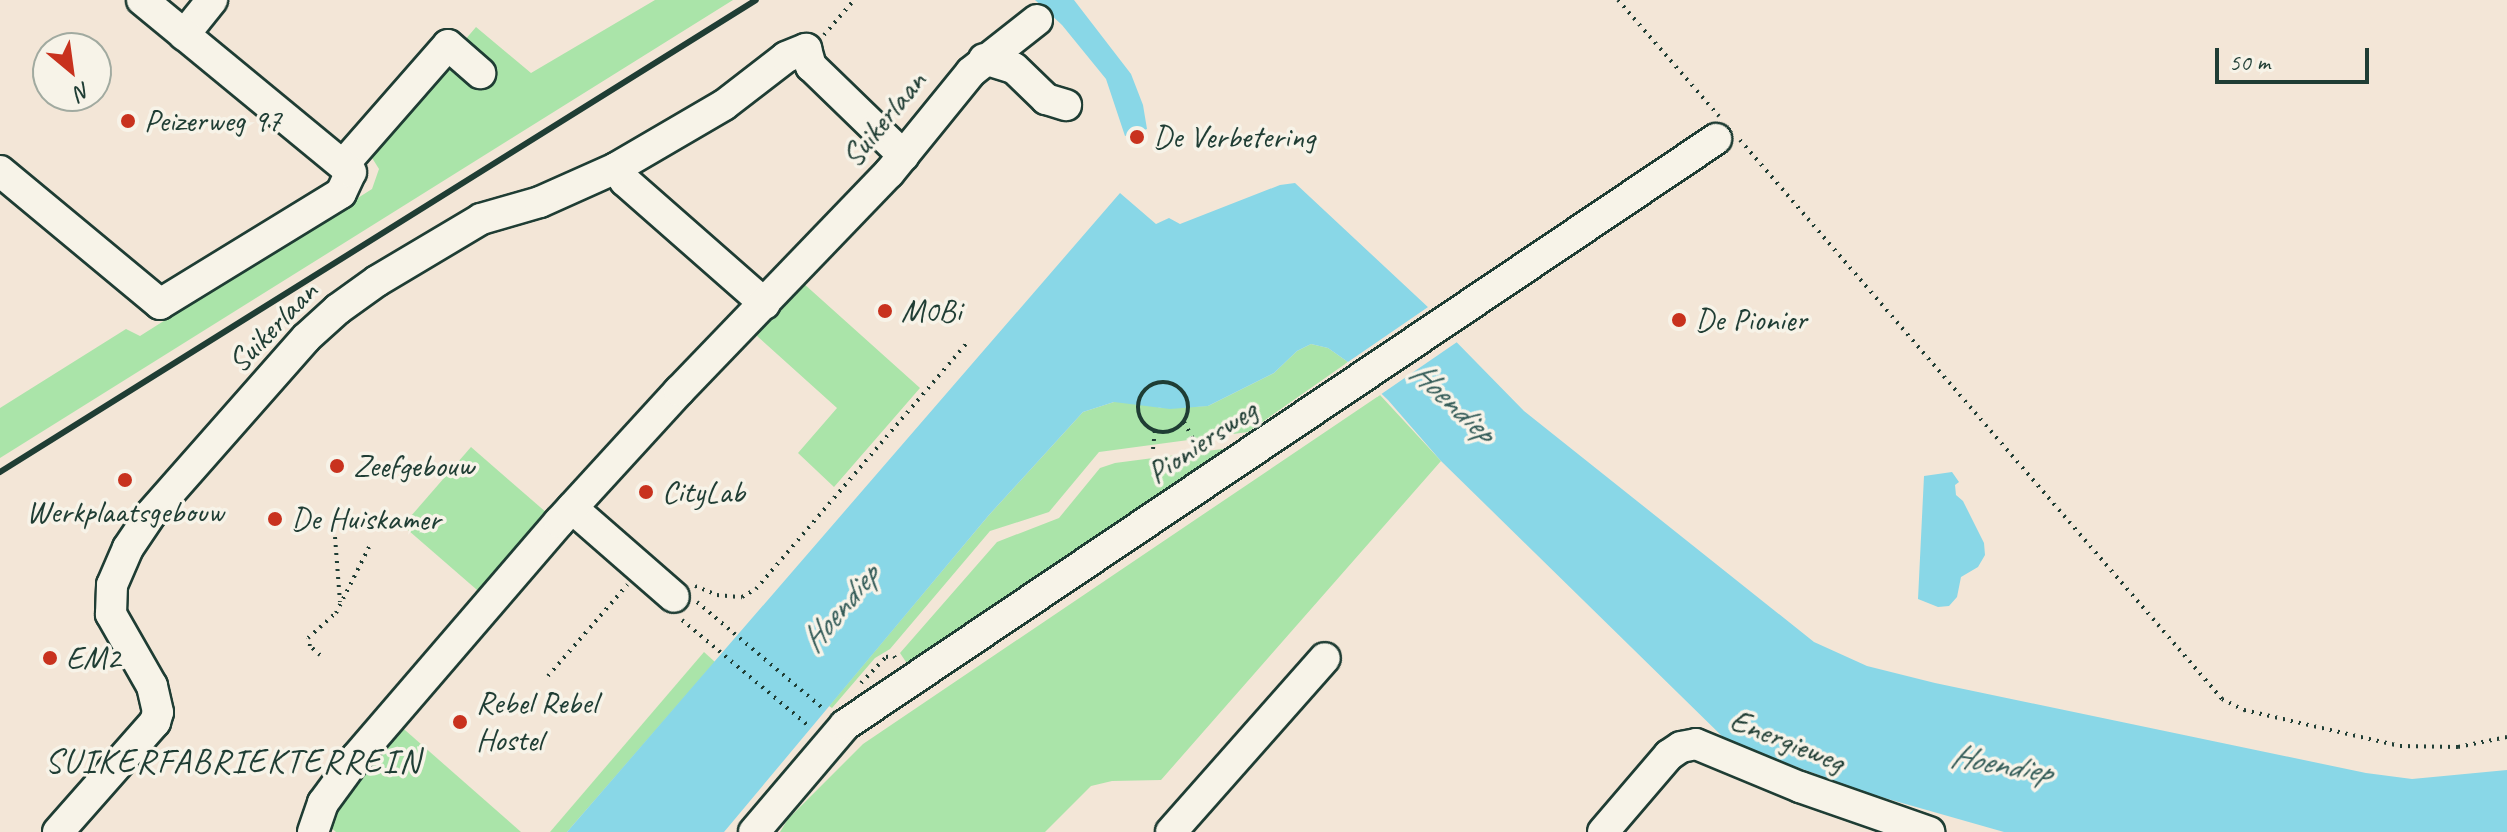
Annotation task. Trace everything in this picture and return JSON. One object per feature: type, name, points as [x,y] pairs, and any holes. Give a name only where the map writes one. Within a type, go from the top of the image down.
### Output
[{"type":"street","points":[[0,171],[160,304],[341,193],[351,172],[142,0]]},
{"type":"street","points":[[184,35],[212,0]]},
{"type":"street","name":"Suikerlaan","points":[[313,832],[323,803],[356,758],[572,508],[679,391],[904,156],[984,59],[1017,39],[1037,20]]},
{"type":"street","points":[[343,165],[448,45],[480,73]]},
{"type":"street","points":[[806,49],[811,66],[904,156]]},
{"type":"street","name":"Suikerlaan","points":[[58,832],[155,722],[158,712],[152,686],[118,630],[111,600],[116,571],[150,515],[306,338],[338,309],[377,281],[481,219],[540,202],[616,168],[724,105],[786,57],[806,49]]},
{"type":"street","points":[[984,59],[1014,68],[1046,99],[1066,105]]},
{"type":"street","name":"Pioniersweg","points":[[754,832],[845,725],[1327,402],[1722,129]]},
{"type":"street","points":[[616,168],[625,181],[765,304]]},
{"type":"street","points":[[572,508],[640,567],[684,593]]},
{"type":"street","points":[[1171,832],[1325,658]]},
{"type":"street","name":"Energieweg","points":[[1603,832],[1669,755],[1681,747],[1696,744],[1892,822],[1929,832]]},
{"type":"path","points":[[806,49],[835,25],[854,0]]},
{"type":"path","points":[[1618,0],[1722,129],[2222,699],[2244,710],[2400,746],[2458,747],[2507,737]]},
{"type":"path","points":[[684,593],[742,597],[756,589],[967,343]]},
{"type":"path","points":[[1184,422],[1170,431],[1155,431],[1142,421],[1138,405],[1145,391],[1159,383],[1181,391],[1188,406],[1184,422],[1196,445]]},
{"type":"path","points":[[1153,449],[1155,431]]},
{"type":"path","points":[[335,537],[340,604]]},
{"type":"path","points":[[320,655],[310,646],[308,638],[336,613],[369,547]]},
{"type":"path","points":[[548,676],[640,567]]},
{"type":"path","points":[[684,593],[832,715]]},
{"type":"path","points":[[696,632],[815,731]]},
{"type":"path","points":[[860,685],[878,664]]},
{"type":"green space","points":[[655,0],[733,0],[0,458],[0,408],[126,329],[140,336],[372,189],[379,169],[369,153],[476,27],[531,73]]},
{"type":"green space","points":[[803,283],[920,388],[834,487],[798,453],[837,408],[756,335]]},
{"type":"green space","points":[[1311,344],[1328,348],[1348,362],[1248,432],[1099,452],[1049,512],[990,531],[890,649],[875,658],[832,708],[829,706],[989,515],[1083,412],[1114,402],[1141,402],[1161,408],[1208,406],[1274,373],[1297,351]]},
{"type":"green space","points":[[1380,395],[1441,461],[1161,780],[1112,781],[1091,786],[1045,832],[780,832],[788,819],[863,744]]},
{"type":"green space","points":[[1245,446],[912,671],[900,653],[997,542],[1059,518],[1100,468],[1115,463]]},
{"type":"green space","points":[[471,447],[546,513],[478,591],[403,525]]},
{"type":"green space","points":[[704,652],[715,662],[567,832],[550,832]]},
{"type":"green space","points":[[397,723],[521,832],[336,832],[321,819]]},
{"type":"water","points":[[1035,0],[1074,0],[1131,74],[1143,105],[1147,129],[1125,136],[1106,79],[1062,25]]},
{"type":"water","name":"Hoendiep","points":[[1295,183],[1430,309],[1429,314],[1524,411],[1814,642],[1867,666],[1935,683],[2366,773],[2412,779],[2507,770],[2507,832],[2004,832],[1867,793],[1727,741],[1441,461],[1388,400],[1348,362],[1328,348],[1311,344],[1297,351],[1274,373],[1208,406],[1170,409],[1114,402],[1083,412],[989,515],[724,832],[567,832],[1120,193],[1156,224],[1169,218],[1180,224],[1280,185]]},
{"type":"water","points":[[1952,472],[1959,482],[1955,485],[1956,495],[1963,501],[1984,543],[1985,555],[1978,567],[1961,577],[1957,597],[1949,606],[1938,607],[1918,599],[1924,476]]},
{"type":"pier","points":[[1431,305],[1433,313],[1460,340],[1377,397],[1345,364]]},
{"type":"railway","points":[[0,472],[756,0]]},
{"type":"place","name":"Peizerweg 97","points":[[128,121]]},
{"type":"place","name":"De Verbetering","points":[[1137,137]]},
{"type":"place","name":"M0Bi","points":[[885,311]]},
{"type":"place","name":"De Pionier","points":[[1679,320]]},
{"type":"place","name":"Zeefgebouw","points":[[337,466]]},
{"type":"place","name":"Werkplaatsgebouw","points":[[125,480]]},
{"type":"place","name":"CityLab","points":[[646,492]]},
{"type":"place","name":"De Huiskamer","points":[[275,519]]},
{"type":"place","name":"EM2","points":[[50,658]]},
{"type":"place","name":"Rebel Rebel Hostel","points":[[460,722]]},
{"type":"district","name":"SUIKERFABRIEKTERREIN","points":[[233,761]]}]
